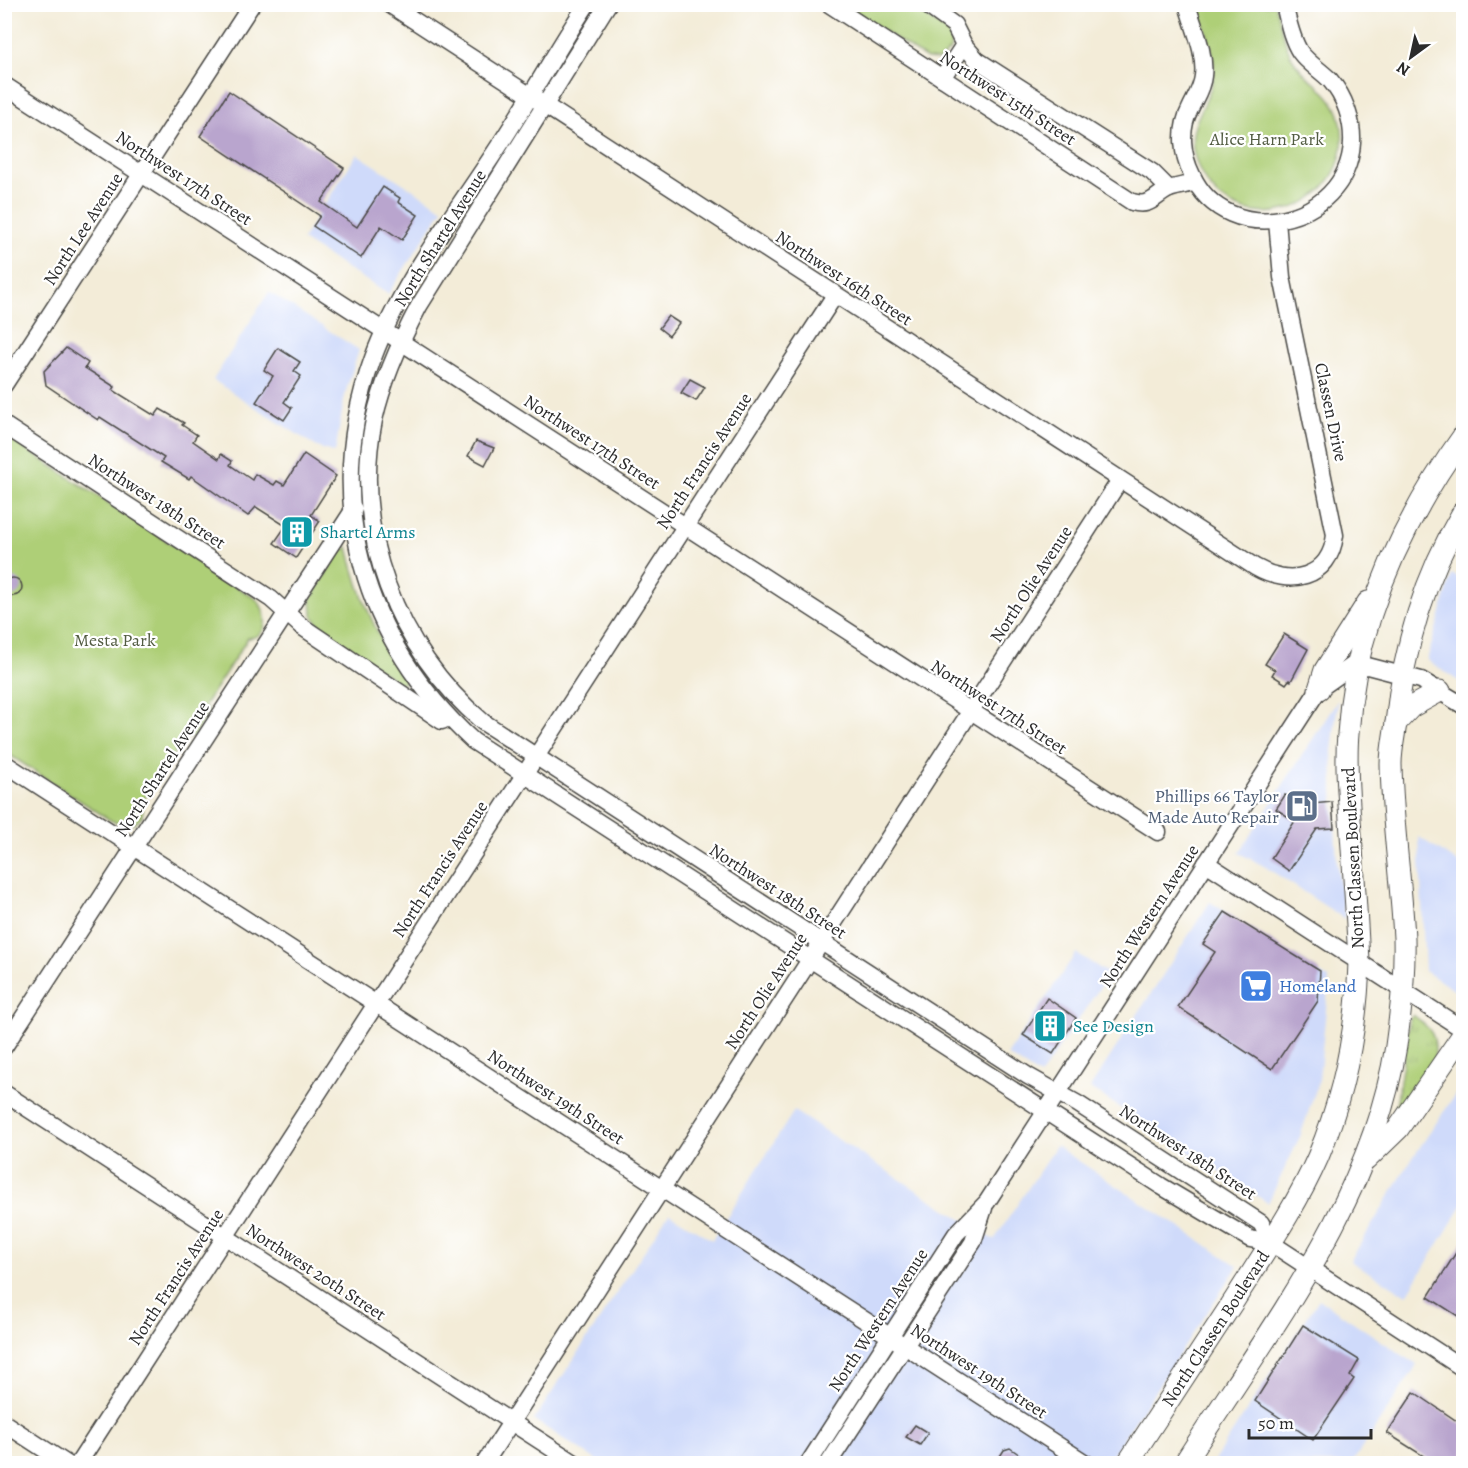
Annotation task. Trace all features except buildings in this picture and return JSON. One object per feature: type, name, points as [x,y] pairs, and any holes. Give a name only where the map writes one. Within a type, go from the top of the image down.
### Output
[{"type":"main road","name":"North Classen Boulevard","points":[[1127,1464],[1271,1243],[1305,1184],[1330,1125],[1351,1047],[1359,962],[1347,770],[1348,734],[1356,663],[1384,580],[1417,506],[1464,435]]},
{"type":"main road","points":[[1184,1464],[1309,1268],[1338,1216],[1363,1162],[1383,1105],[1396,1047],[1402,990],[1404,939],[1391,762],[1401,675],[1425,588],[1437,557],[1464,510]]},
{"type":"main road","points":[[1319,689],[1325,669],[1384,580]]},
{"type":"main road","points":[[1396,723],[1411,706],[1440,691]]},
{"type":"main road","points":[[1363,1162],[1398,1129],[1464,1031]]},
{"type":"street","name":"North Lee Avenue","points":[[4,385],[252,4]]},
{"type":"street","name":"Northwest 16th Street","points":[[389,4],[1255,567],[1272,576],[1282,578]]},
{"type":"street","name":"North Shartel Avenue","points":[[352,512],[354,436],[361,396],[385,331],[401,298],[587,4]]},
{"type":"street","name":"North Shartel Avenue","points":[[4,1047],[368,488],[374,420],[401,342],[419,306],[546,107],[570,62],[608,4]]},
{"type":"street","name":"Northwest 15th Street","points":[[829,4],[1132,202],[1141,204],[1152,202],[1169,189],[1195,182]]},
{"type":"street","name":"Northwest 15th Street","points":[[925,4],[954,25],[964,45],[977,60],[1152,172],[1169,189]]},
{"type":"street","points":[[1187,4],[1203,66],[1202,83],[1186,117],[1183,135],[1185,158],[1195,182],[1212,200],[1228,212],[1247,219],[1277,221],[1308,212],[1329,195],[1347,165],[1352,144],[1350,122],[1342,98],[1330,81],[1298,49],[1284,4]]},
{"type":"street","points":[[942,78],[964,45]]},
{"type":"street","name":"Northwest 17th Street","points":[[4,85],[1158,832]]},
{"type":"street","name":"Classen Drive","points":[[1277,221],[1282,277],[1335,535],[1331,553],[1319,569],[1301,576],[1282,578]]},
{"type":"street","name":"North Francis Avenue","points":[[78,1464],[835,295]]},
{"type":"street","name":"Northwest 18th Street","points":[[4,425],[271,599],[301,626],[473,741],[812,958],[1136,1170],[1250,1239],[1271,1243],[1464,1369]]},
{"type":"street","name":"North Olie Avenue","points":[[484,1464],[1120,480]]},
{"type":"street","name":"Northwest 18th Street","points":[[368,488],[371,523],[384,575],[399,613],[417,647],[440,678],[471,711],[536,757],[821,943],[1028,1076],[1150,1149],[1261,1223],[1271,1243]]},
{"type":"street","name":"Northwest 18th Street","points":[[352,512],[362,563],[372,597],[402,660],[434,703],[473,741]]},
{"type":"street","points":[[1356,663],[1421,680],[1464,706]]},
{"type":"street","name":"North Western Avenue","points":[[808,1464],[956,1234],[987,1202],[1319,689],[1356,663]]},
{"type":"street","name":"Northwest 19th Street","points":[[4,762],[1087,1464]]},
{"type":"street","points":[[1206,863],[1464,1031]]},
{"type":"street","name":"Northwest 20th Street","points":[[4,1093],[576,1464]]},
{"type":"street","points":[[1136,1170],[1150,1149]]},
{"type":"street","name":"North Western Avenue","points":[[828,1464],[973,1242],[987,1202]]},
{"type":"street","points":[[4,1423],[67,1464]]},
{"type":"shaded area","points":[[357,154],[443,209],[388,294],[302,240]]},
{"type":"shaded area","points":[[269,292],[359,350],[345,394],[335,453],[317,447],[213,380]]},
{"type":"shaded area","points":[[1452,574],[1463,581],[1463,684],[1427,660]]},
{"type":"shaded area","name":"Phillips 66 Taylor Made Auto Repair","points":[[1338,700],[1332,751],[1333,790],[1337,864],[1345,919],[1264,866],[1239,853]]},
{"type":"shaded area","points":[[1419,837],[1463,866],[1463,996],[1425,971]]},
{"type":"shaded area","points":[[1210,902],[1329,979],[1319,1080],[1300,1137],[1268,1203],[1090,1088]]},
{"type":"shaded area","points":[[1076,953],[1109,974],[1040,1076],[1007,1055]]},
{"type":"shaded area","points":[[1463,1083],[1463,1204],[1407,1295],[1350,1261],[1410,1162]]},
{"type":"shaded area","points":[[794,1111],[994,1240],[1056,1146],[1238,1266],[1107,1463],[601,1463],[534,1420],[669,1213],[712,1240]]},
{"type":"shaded area","points":[[1319,1299],[1417,1365],[1352,1463],[1212,1464]]},
{"type":"green space","points":[[843,5],[909,5],[949,32],[952,38],[950,50],[939,60],[927,59]]},
{"type":"green space","name":"Alice Harn Park","points":[[1197,5],[1275,5],[1285,41],[1294,61],[1323,90],[1335,106],[1342,129],[1340,158],[1329,181],[1311,199],[1288,209],[1263,213],[1239,208],[1217,194],[1200,171],[1194,156],[1193,133],[1213,80],[1214,61]]},
{"type":"green space","name":"Mesta Park","points":[[4,435],[256,599],[263,610],[265,623],[261,633],[248,638],[204,706],[209,710],[193,738],[185,737],[140,805],[143,809],[142,817],[135,823],[123,825],[110,820],[5,752]]},
{"type":"green space","points":[[348,547],[370,616],[405,678],[404,683],[400,684],[324,631],[312,615],[311,599],[339,552]]},
{"type":"green space","points":[[1413,1015],[1432,1034],[1435,1045],[1434,1059],[1394,1119],[1410,1018]]},
{"type":"place","name":"Shartel Arms","points":[[297,532]]},
{"type":"place","name":"Phillips 66 Taylor Made Auto Repair","points":[[1302,806]]},
{"type":"place","name":"Homeland","points":[[1256,986]]},
{"type":"place","name":"See Design","points":[[1050,1026]]}]
